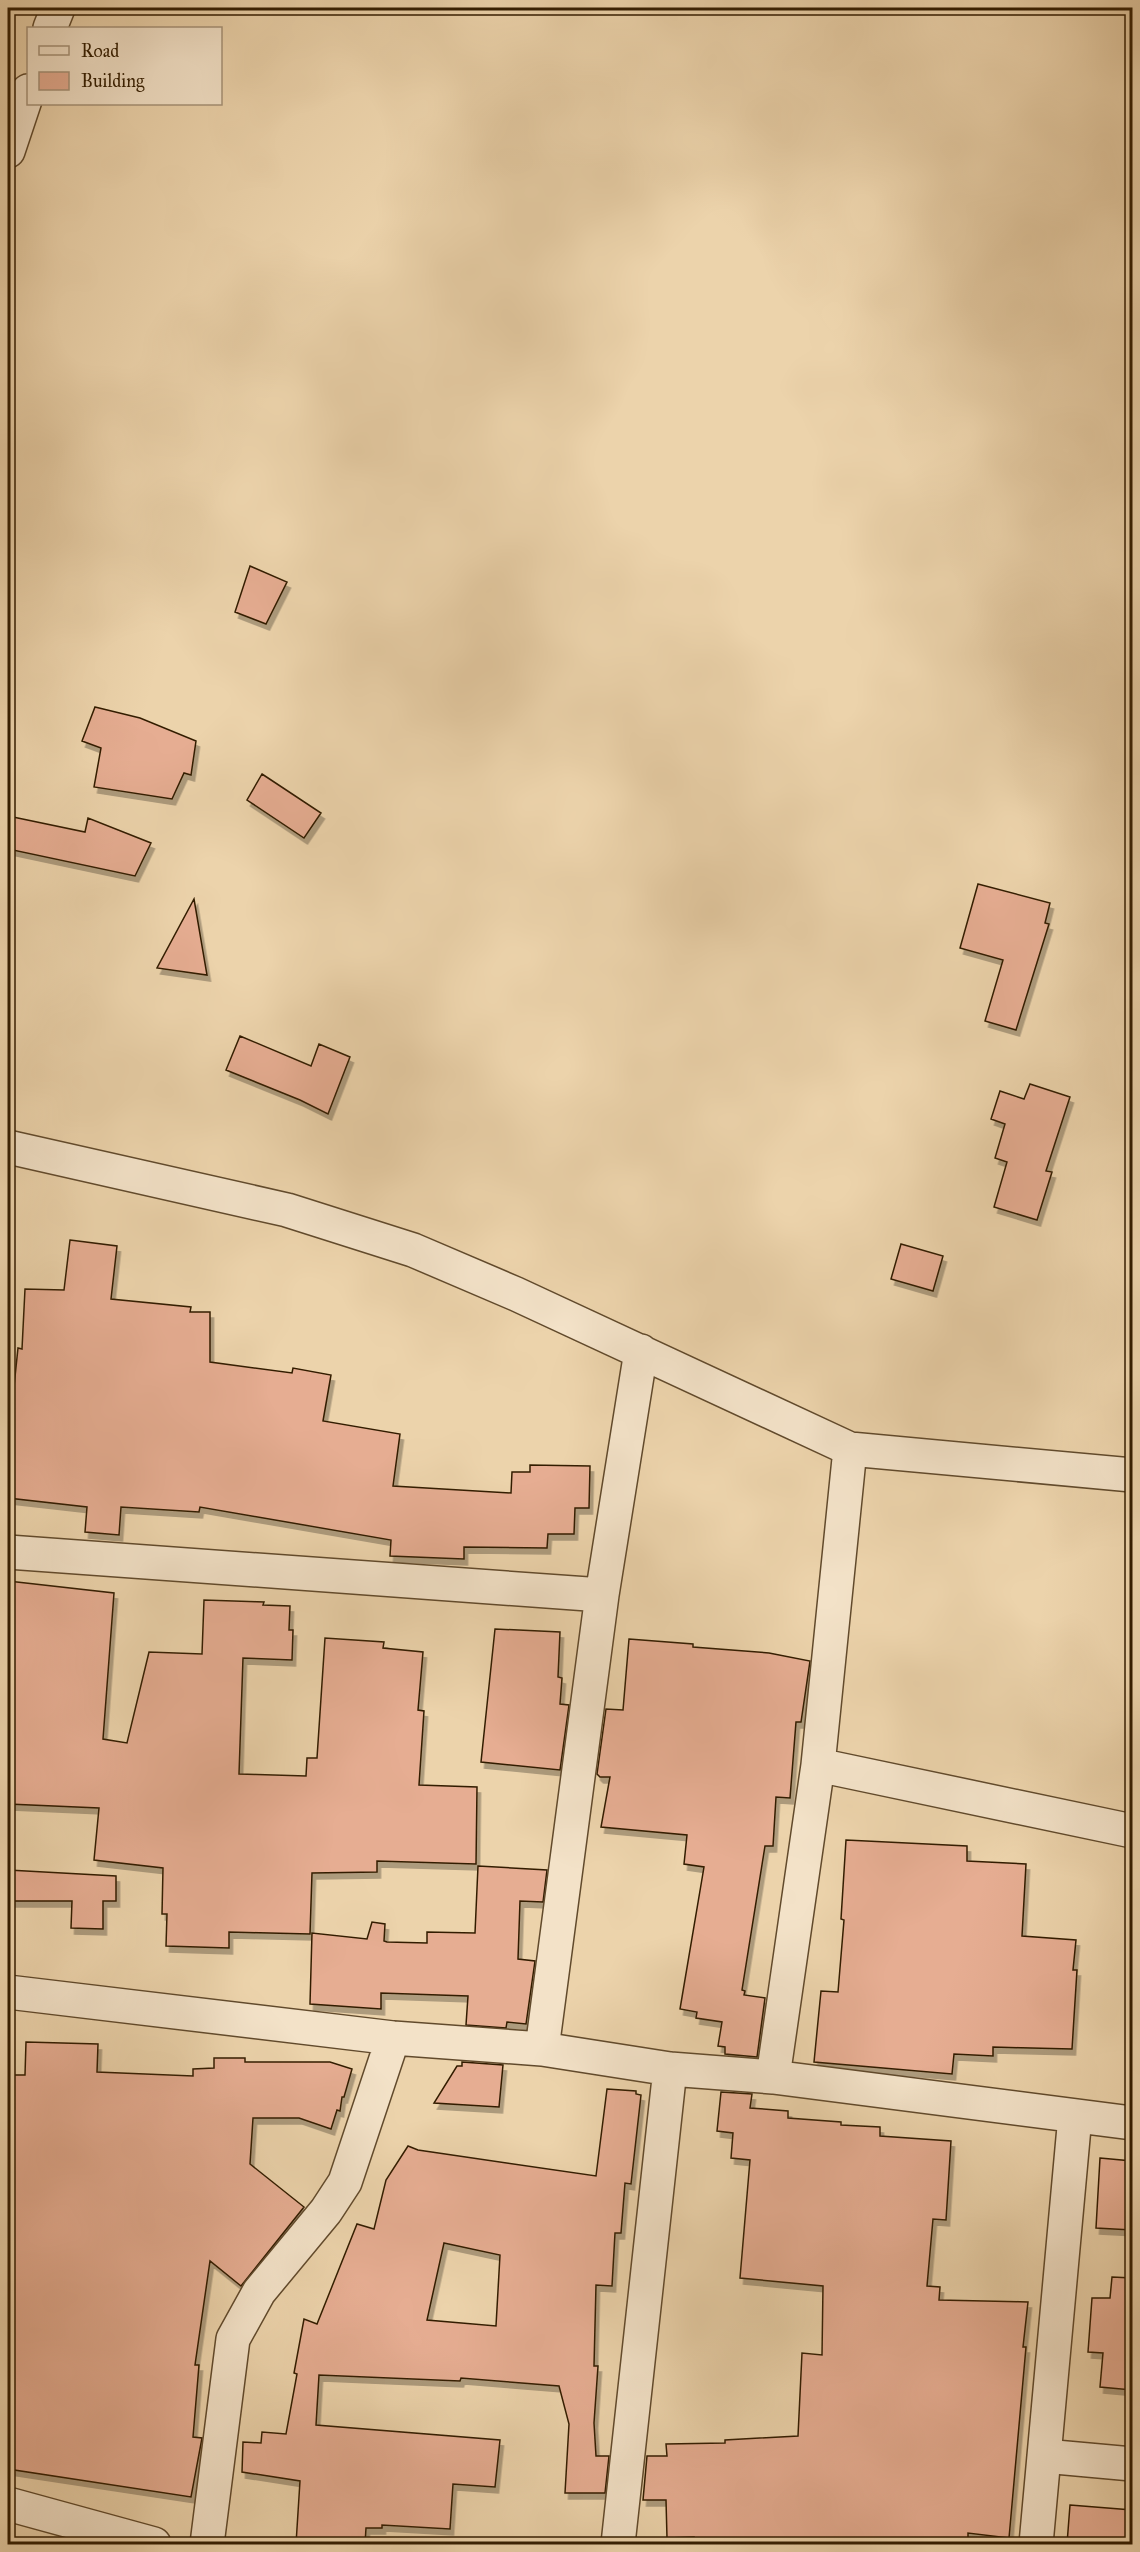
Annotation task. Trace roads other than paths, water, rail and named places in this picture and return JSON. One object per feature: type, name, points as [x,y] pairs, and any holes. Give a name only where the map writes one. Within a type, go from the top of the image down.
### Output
[{"type":"street","points":[[50,27],[58,8]]},
{"type":"street","points":[[8,151],[27,94]]},
{"type":"street","points":[[8,1146],[286,1209],[413,1250],[516,1294],[850,1449],[1132,1475]]},
{"type":"street","points":[[542,2049],[602,1595],[641,1351]]},
{"type":"street","points":[[773,2077],[818,1765],[850,1449]]},
{"type":"street","points":[[8,1552],[602,1595]]},
{"type":"street","points":[[818,1765],[1132,1831]]},
{"type":"street","points":[[8,1992],[393,2038],[542,2049],[670,2068],[773,2077],[1132,2123]]},
{"type":"street","points":[[207,2544],[233,2339],[259,2292],[326,2211],[345,2182],[393,2038]]},
{"type":"street","points":[[618,2544],[670,2068]]},
{"type":"street","points":[[1036,2544],[1075,2116]]},
{"type":"street","points":[[1044,2456],[1132,2464]]},
{"type":"street","points":[[8,2504],[154,2544]]}]
